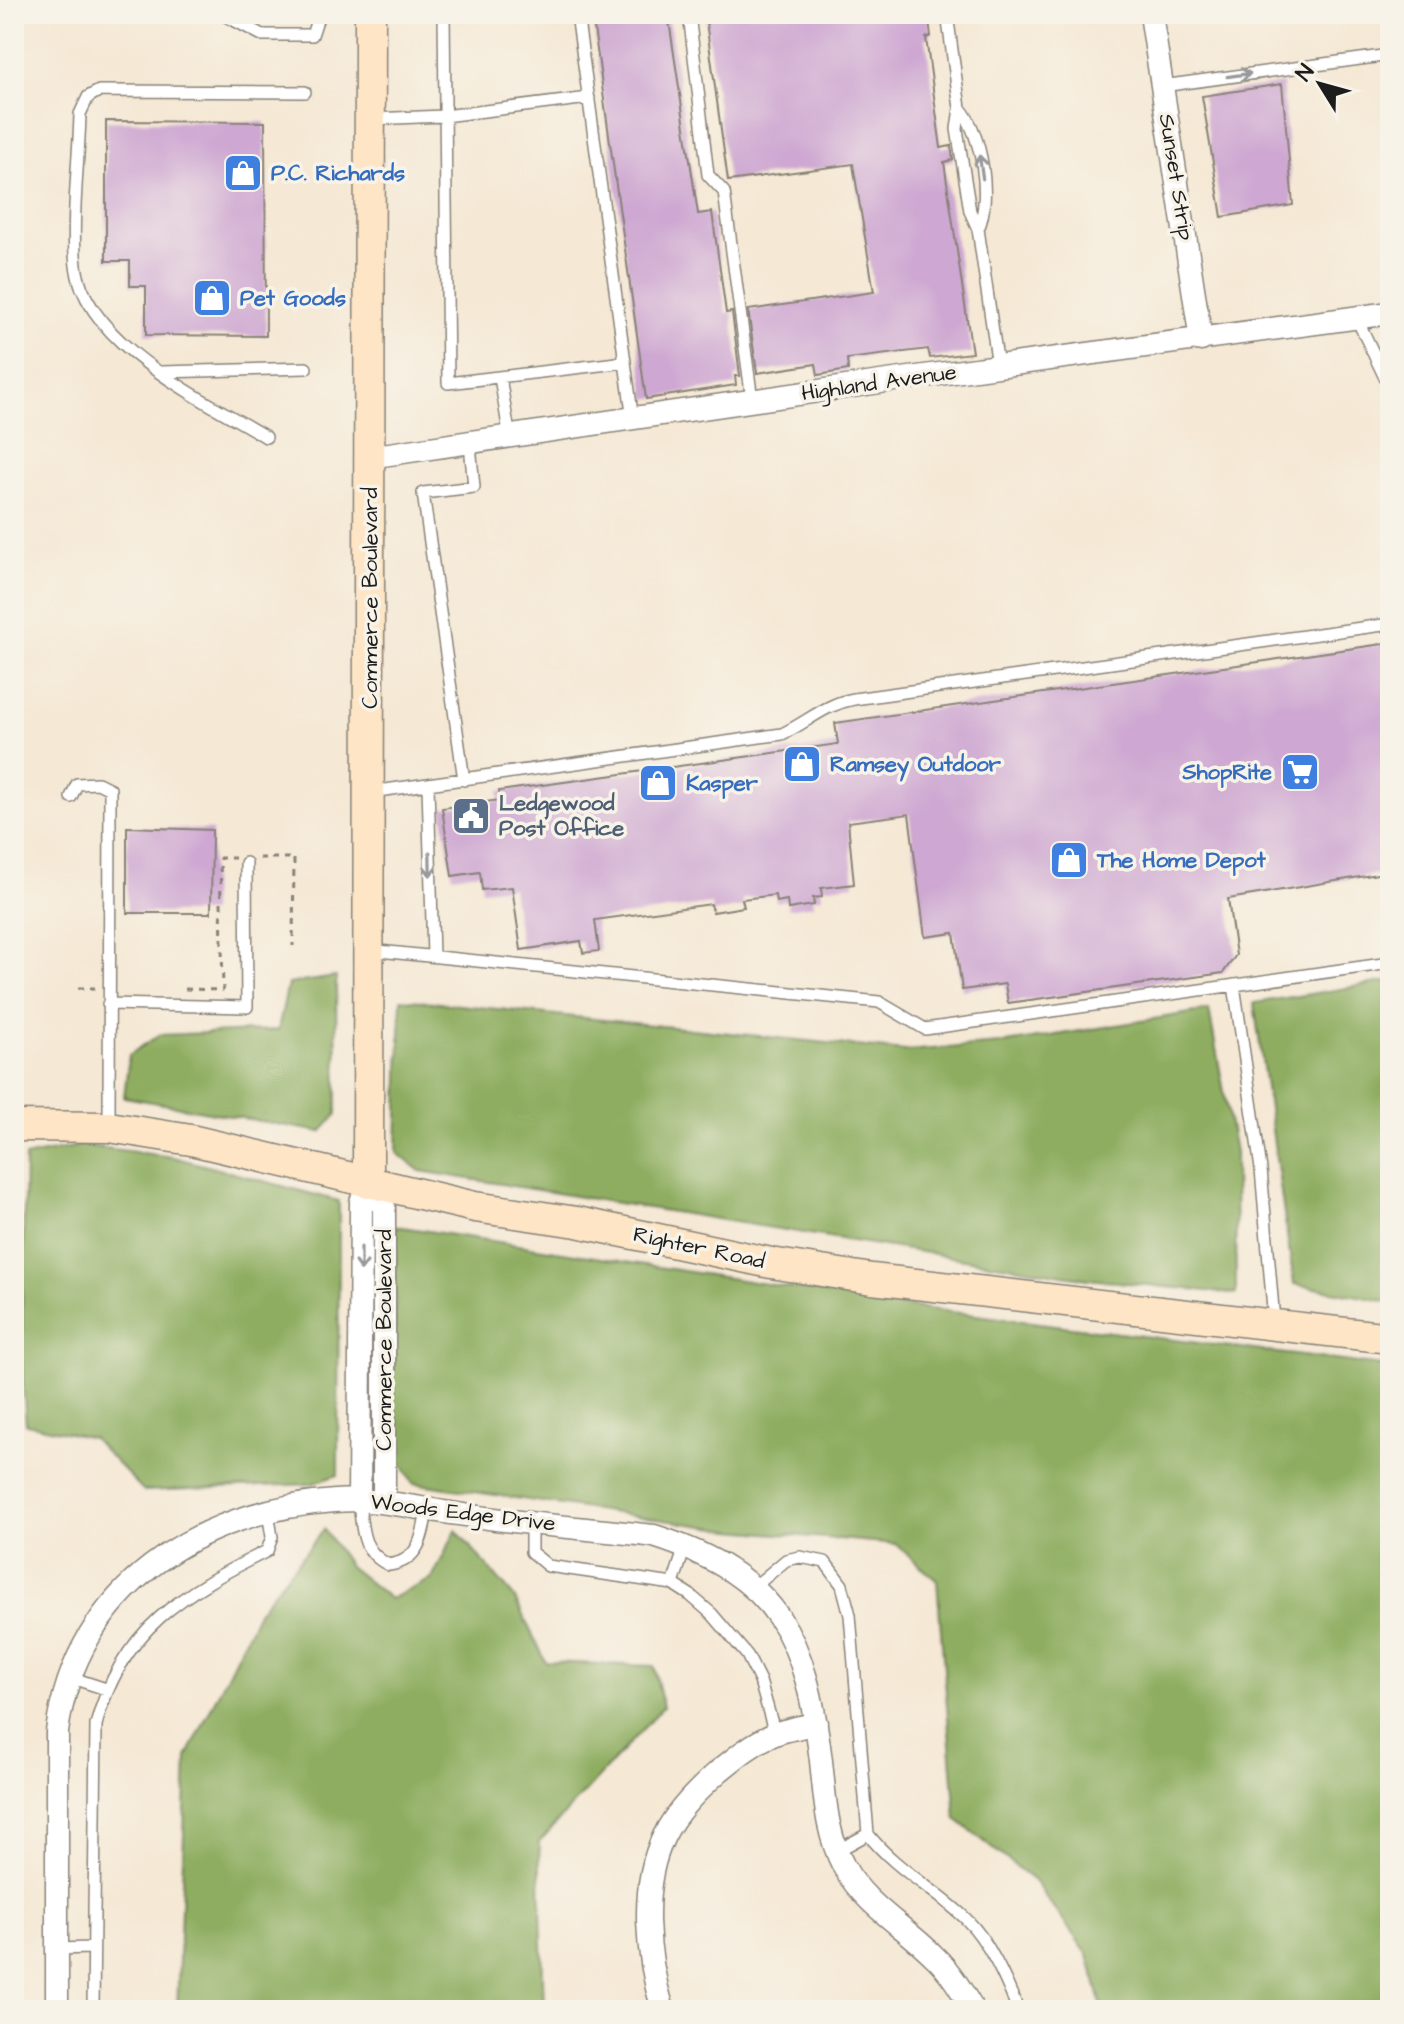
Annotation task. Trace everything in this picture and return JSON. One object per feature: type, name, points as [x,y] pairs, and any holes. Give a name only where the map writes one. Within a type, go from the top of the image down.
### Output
[{"type":"street","name":"Commerce Boulevard","points":[[359,1500],[361,1202],[368,1183],[371,792],[370,14]]},
{"type":"street","name":"Sunset Strip","points":[[1151,14],[1201,340]]},
{"type":"street","name":"Highland Avenue","points":[[369,457],[633,421],[752,400],[1390,313]]},
{"type":"street","name":"Righter Road","points":[[14,1126],[109,1127],[191,1140],[475,1207],[577,1222],[771,1263],[872,1279],[1390,1338]]},
{"type":"street","name":"Commerce Boulevard","points":[[368,1183],[384,1207],[384,1501]]},
{"type":"street","name":"Woods Edge Drive","points":[[57,2010],[57,1732],[68,1676],[89,1632],[139,1578],[197,1538],[268,1512],[359,1500],[654,1536],[685,1546],[737,1571],[754,1587],[784,1627],[803,1663],[816,1723],[829,1833],[837,1851],[863,1894],[935,1956],[973,2010]]},
{"type":"street","points":[[663,2010],[650,1952],[648,1922],[655,1864],[664,1836],[701,1787],[738,1755],[775,1734],[816,1723]]},
{"type":"lane","points":[[222,14],[262,35],[312,35],[319,14]]},
{"type":"lane","points":[[444,14],[448,383],[625,362]]},
{"type":"lane","points":[[577,14],[633,421]]},
{"type":"lane","points":[[689,14],[708,175],[724,192],[752,400]]},
{"type":"lane","points":[[947,14],[960,108],[959,142],[970,211],[978,229],[998,366]]},
{"type":"lane","points":[[1162,86],[1390,55]]},
{"type":"lane","points":[[266,437],[160,372],[124,345],[101,320],[83,292],[76,267],[80,114],[83,102],[99,91],[305,92]]},
{"type":"lane","points":[[368,119],[444,116],[589,98]]},
{"type":"lane","points":[[960,108],[975,129],[987,208],[978,229]]},
{"type":"lane","points":[[1356,317],[1390,388]]},
{"type":"lane","points":[[160,372],[306,368]]},
{"type":"lane","points":[[500,377],[510,439]]},
{"type":"lane","points":[[464,780],[423,493],[474,487],[470,445]]},
{"type":"lane","points":[[371,792],[782,734],[804,724],[830,703],[854,699],[1390,624]]},
{"type":"lane","points":[[71,797],[77,784],[98,783],[110,789],[109,1127]]},
{"type":"lane","points":[[428,786],[433,956]]},
{"type":"lane","points":[[108,1004],[247,1007],[244,860]]},
{"type":"lane","points":[[369,950],[879,1002],[925,1029],[1390,963]]},
{"type":"lane","points":[[1234,985],[1261,1169],[1275,1326]]},
{"type":"lane","points":[[359,1500],[362,1535],[369,1551],[389,1565],[401,1564],[413,1554],[422,1539],[427,1509]]},
{"type":"lane","points":[[93,2010],[96,1725],[106,1689],[136,1642],[172,1604],[205,1582],[267,1551],[272,1537],[268,1512]]},
{"type":"lane","points":[[531,1522],[531,1552],[548,1566],[673,1584],[712,1614],[747,1655],[760,1681],[775,1734]]},
{"type":"lane","points":[[673,1584],[685,1546]]},
{"type":"lane","points":[[754,1587],[786,1560],[800,1557],[825,1562],[842,1585],[850,1615],[868,1834],[884,1855],[968,1920],[1007,1982],[1018,2010]]},
{"type":"lane","points":[[68,1676],[106,1689]]},
{"type":"lane","points":[[837,1851],[868,1834]]},
{"type":"lane","points":[[56,1949],[92,1948]]},
{"type":"path","points":[[175,989],[223,990],[220,858],[294,858],[293,946]]},
{"type":"green space","points":[[336,977],[337,1114],[321,1132],[124,1097],[129,1055],[159,1035],[278,1030],[288,984]]},
{"type":"green space","points":[[1390,981],[1390,1302],[1294,1284],[1254,1003]]},
{"type":"green space","points":[[401,999],[905,1051],[1001,1044],[1209,1010],[1235,1152],[1236,1294],[1088,1279],[420,1171],[397,1153]]},
{"type":"green space","points":[[82,1145],[173,1157],[339,1201],[338,1475],[311,1484],[144,1491],[92,1438],[26,1424],[21,1357],[25,1157]]},
{"type":"green space","points":[[396,1226],[920,1308],[1390,1367],[1390,2010],[1103,2010],[1088,1955],[1034,1881],[956,1819],[937,1581],[896,1544],[731,1530],[413,1483],[393,1450]]},
{"type":"green space","points":[[324,1529],[349,1566],[390,1599],[432,1579],[456,1530],[514,1597],[546,1662],[654,1666],[663,1707],[539,1842],[544,2010],[177,2010],[187,1757],[259,1610]]},
{"type":"building","points":[[592,14],[668,14],[698,214],[712,212],[726,313],[732,312],[740,376],[735,376],[736,385],[646,399]]},
{"type":"building","points":[[705,14],[928,14],[931,36],[926,38],[941,148],[951,146],[953,160],[944,162],[972,353],[930,358],[928,349],[847,359],[848,370],[818,375],[816,364],[757,373],[748,310],[874,292],[853,164],[728,181]]},
{"type":"building","points":[[1282,84],[1293,205],[1222,217],[1202,96]]},
{"type":"building","points":[[106,121],[265,122],[266,336],[146,335],[146,286],[130,286],[130,261],[106,261]]},
{"type":"building","points":[[1390,643],[1390,872],[1228,899],[1236,955],[1223,973],[1008,1003],[1005,984],[962,990],[954,933],[925,937],[909,814],[848,822],[854,884],[821,888],[822,897],[813,898],[814,905],[788,909],[787,900],[776,902],[775,895],[742,899],[744,907],[713,912],[711,904],[595,920],[599,951],[583,953],[581,941],[521,950],[512,887],[482,890],[480,872],[452,876],[442,808],[500,800],[499,791],[838,744],[835,723]]},
{"type":"building","points":[[127,827],[212,830],[211,913],[127,913]]},
{"type":"place","name":"P.C. Richards","points":[[243,173]]},
{"type":"place","name":"Pet Goods","points":[[212,298]]},
{"type":"place","name":"Ramsey Outdoor","points":[[802,764]]},
{"type":"place","name":"ShopRite","points":[[1300,772]]},
{"type":"place","name":"Kasper","points":[[658,783]]},
{"type":"place","name":"Ledgewood Post Office","points":[[471,816]]},
{"type":"place","name":"The Home Depot","points":[[1069,860]]}]
